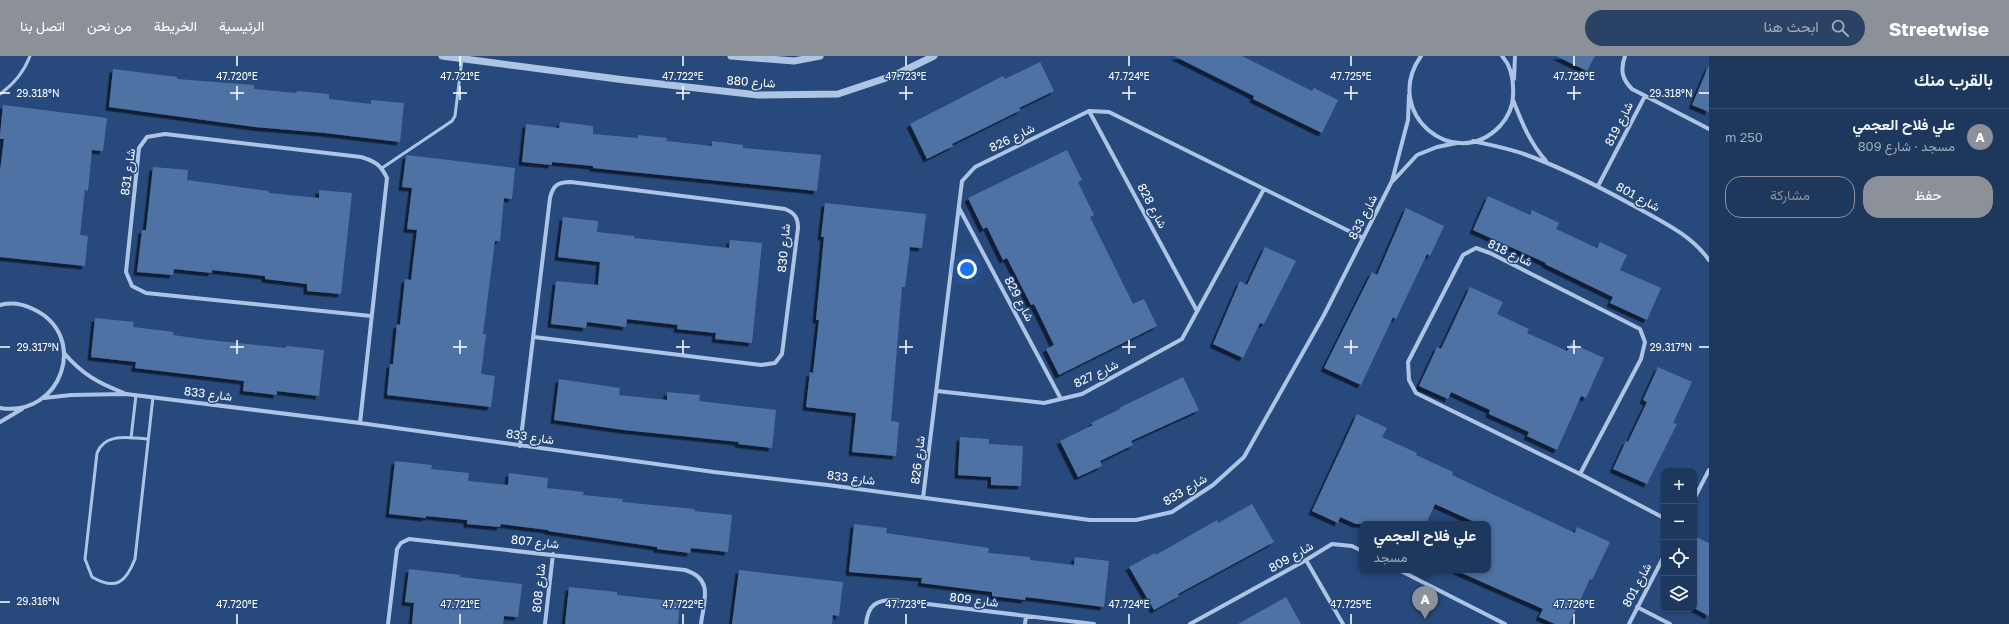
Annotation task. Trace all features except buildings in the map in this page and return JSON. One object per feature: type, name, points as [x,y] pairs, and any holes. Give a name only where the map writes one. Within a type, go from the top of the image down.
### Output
[{"type":"street","name":"شارع 880","points":[[442,56],[462,57],[641,82],[758,95],[838,94],[895,75],[934,56]]},
{"type":"street","name":"شارع 880","points":[[730,56],[794,61],[820,56]]},
{"type":"street","name":"شارع 833","points":[[44,398],[71,395],[136,395],[360,423],[706,471],[1090,520],[1136,520],[1172,512],[1213,485],[1244,457],[1324,315],[1392,181],[1408,120],[1411,74],[1421,56]]},
{"type":"street","points":[[1502,56],[1511,71],[1514,83]]},
{"type":"street","points":[[1409,96],[1414,114],[1426,129],[1442,139],[1462,142],[1474,141],[1495,130],[1506,116],[1513,100],[1515,56]]},
{"type":"street","name":"شارع 819","points":[[1598,186],[1645,96],[1632,89],[1622,76],[1625,56]]},
{"type":"street","points":[[1645,96],[1709,129]]},
{"type":"street","name":"شارع 801","points":[[1513,100],[1522,125],[1535,149],[1548,163]]},
{"type":"street","name":"شارع 826","points":[[923,498],[962,181],[975,167],[1089,111],[1109,112],[1363,238]]},
{"type":"street","name":"شارع 828","points":[[1089,111],[1197,311]]},
{"type":"street","name":"شارع 831","points":[[371,316],[146,293],[132,286],[126,272],[140,148],[148,137],[165,134],[361,157],[373,160],[382,168]]},
{"type":"street","name":"شارع 801","points":[[1474,141],[1522,153],[1598,186],[1679,230],[1709,260]]},
{"type":"street","name":"شارع 833","points":[[1392,181],[1417,155],[1437,147],[1462,142]]},
{"type":"street","points":[[360,423],[387,178],[382,168]]},
{"type":"street","name":"شارع 830","points":[[520,446],[552,189],[561,182],[571,182],[785,209],[792,212],[796,216],[798,228],[782,354],[775,363],[761,365],[534,337]]},
{"type":"street","name":"شارع 827","points":[[937,391],[1044,403],[1082,394],[1182,339],[1264,189]]},
{"type":"street","name":"شارع 829","points":[[959,208],[1061,399]]},
{"type":"street","name":"شارع 818","points":[[1580,474],[1642,359],[1646,342],[1640,329],[1490,253],[1476,248],[1463,255],[1408,362],[1409,380],[1416,393],[1580,474],[1661,516]]},
{"type":"street","points":[[0,305],[15,304],[27,306],[39,311],[49,319],[56,329],[62,340],[64,352],[63,370],[58,380],[44,398],[0,422]]},
{"type":"street","name":"شارع 833","points":[[64,352],[77,368],[92,379],[126,394]]},
{"type":"street","points":[[0,408],[13,409],[26,407]]},
{"type":"street","points":[[1697,493],[1709,470]]},
{"type":"street","name":"شارع 807","points":[[388,624],[397,549],[401,543],[410,539],[685,570],[694,573],[702,579],[705,589],[701,624]]},
{"type":"street","name":"شارع 809","points":[[1190,624],[1332,544],[1352,546],[1359,550]]},
{"type":"street","name":"شارع 808","points":[[546,624],[553,554]]},
{"type":"street","points":[[1306,560],[1343,624]]},
{"type":"street","name":"شارع 801","points":[[1629,624],[1661,562]]},
{"type":"street","points":[[1406,573],[1505,624]]},
{"type":"street","name":"شارع 809","points":[[866,624],[873,605],[880,600],[894,600],[1094,624]]},
{"type":"street","points":[[1638,607],[1670,624]]},
{"type":"street","points":[[1026,616],[1026,624]]},
{"type":"lane","points":[[0,94],[13,84],[30,56]]},
{"type":"lane","points":[[382,168],[452,121],[455,116],[462,57]]},
{"type":"lane","points":[[131,438],[136,395]]},
{"type":"lane","points":[[148,439],[109,439],[100,445],[97,453],[85,559],[92,577],[102,583],[111,585],[122,582],[130,571],[135,559],[153,397]]},
{"type":"place","name":"علي فلاح العجمي","points":[[1425,619]]}]
